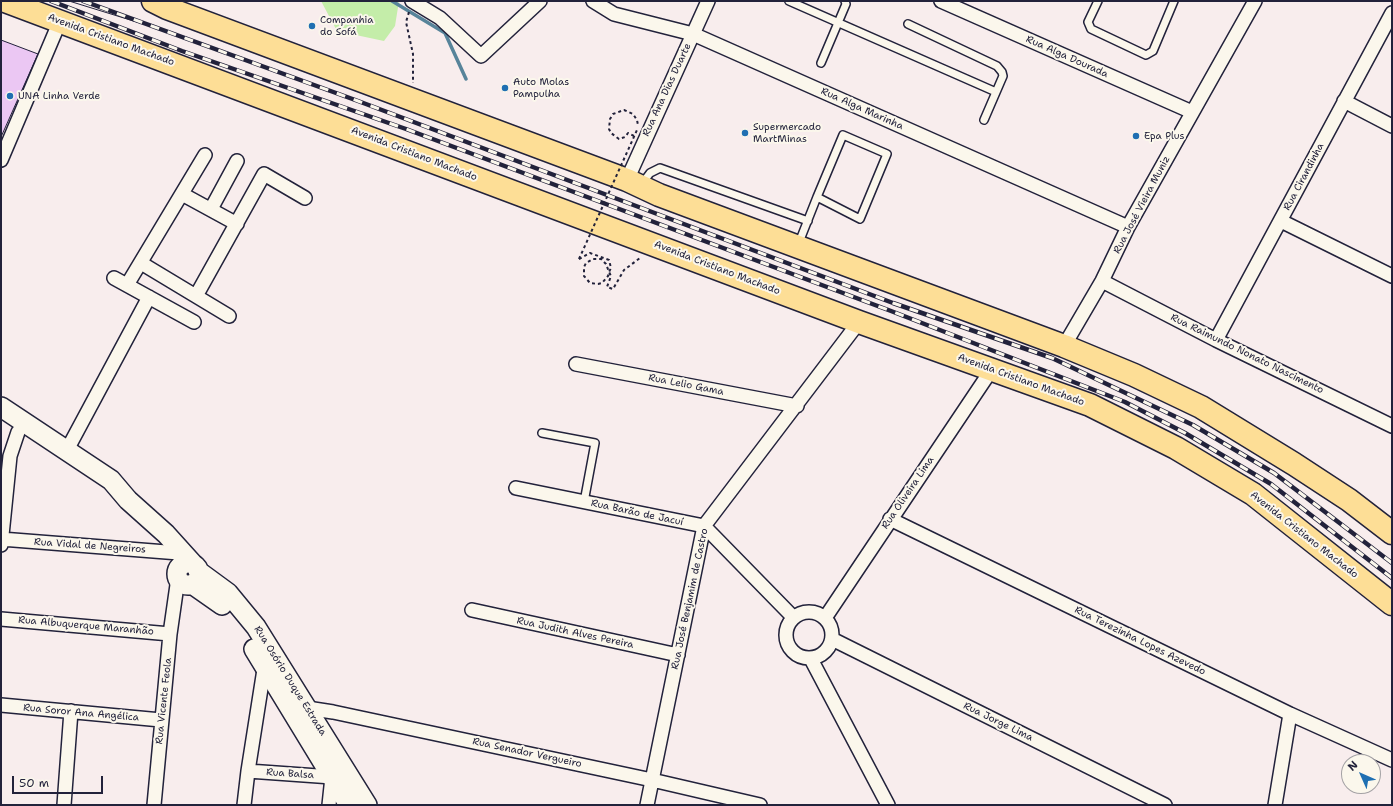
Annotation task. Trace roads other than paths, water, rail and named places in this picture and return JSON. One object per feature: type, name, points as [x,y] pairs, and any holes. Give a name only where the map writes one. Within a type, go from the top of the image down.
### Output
[{"type":"highway","name":"Avenida Cristiano Machado","points":[[5,1],[660,246],[858,322],[1090,405],[1176,448],[1253,494],[1392,604]]},
{"type":"highway","points":[[136,1],[160,4],[634,183],[660,195],[1064,346],[1134,375],[1201,407],[1294,464],[1349,500],[1392,532]]},
{"type":"street","points":[[411,5],[440,18],[481,56],[540,1]]},
{"type":"street","name":"Rua Alga Marinha","points":[[593,1],[614,14],[693,34],[1128,227]]},
{"type":"street","name":"Rua Ana Dias Duarte","points":[[634,183],[693,34],[708,1]]},
{"type":"street","name":"Rua Alga Dourada","points":[[941,1],[1192,112]]},
{"type":"street","name":"Rua José Vieira Muniz","points":[[1064,346],[1102,280],[1128,227],[1255,1]]},
{"type":"street","name":"Rua Cirandinha","points":[[1216,340],[1281,222],[1392,13]]},
{"type":"street","points":[[1,160],[60,21]]},
{"type":"street","points":[[1344,101],[1392,126]]},
{"type":"street","points":[[127,286],[205,155]]},
{"type":"street","points":[[211,209],[237,161]]},
{"type":"street","points":[[196,296],[264,174],[306,198]]},
{"type":"street","points":[[182,194],[237,224]]},
{"type":"street","points":[[1281,222],[1392,276]]},
{"type":"street","points":[[140,263],[229,316]]},
{"type":"street","points":[[114,278],[194,322]]},
{"type":"street","name":"Rua Raimundo Nonato Nascimento","points":[[1102,280],[1216,340],[1392,426]]},
{"type":"street","points":[[67,450],[149,298]]},
{"type":"street","name":"Rua José Benjamim de Castro","points":[[647,805],[704,526],[797,406],[858,322]]},
{"type":"street","name":"Rua Lelio Gama","points":[[576,364],[797,406]]},
{"type":"street","name":"Rua Oliveira Lima","points":[[825,618],[992,369]]},
{"type":"street","name":"Rua Osório Duque Estrada","points":[[1,407],[112,480],[185,572],[228,593],[256,627],[269,660],[338,774],[349,805]]},
{"type":"street","name":"Rua Osório Duque Estrada","points":[[1,422],[104,490],[128,500]]},
{"type":"street","points":[[1,541],[5,455],[18,432]]},
{"type":"street","name":"Rua Barão de Jacuí","points":[[516,488],[704,526]]},
{"type":"street","name":"Rua Terezinha Lopes Azevedo","points":[[890,520],[1290,714],[1392,760]]},
{"type":"street","points":[[704,526],[793,618]]},
{"type":"street","name":"Rua Vidal de Negreiros","points":[[1,541],[185,572]]},
{"type":"street","name":"Rua Vicente Feola","points":[[154,805],[170,634],[185,572]]},
{"type":"street","name":"Rua Judith Alves Pereira","points":[[472,610],[678,655]]},
{"type":"street","points":[[813,612],[825,618],[831,628],[832,639],[825,652],[811,659],[797,655],[787,645],[786,630],[793,618],[799,614],[813,612]]},
{"type":"street","name":"Rua Albuquerque Maranhão","points":[[1,619],[170,634]]},
{"type":"street","name":"Rua Jorge Lima","points":[[832,639],[1158,803]]},
{"type":"street","points":[[811,659],[888,805]]},
{"type":"street","points":[[244,805],[248,771],[269,660]]},
{"type":"street","name":"Rua Soror Ana Angélica","points":[[1,705],[161,720]]},
{"type":"street","points":[[64,805],[71,711]]},
{"type":"street","name":"Rua Senador Vergueiro","points":[[301,711],[652,780],[760,805]]},
{"type":"street","points":[[1275,805],[1290,714]]},
{"type":"street","name":"Rua Balsa","points":[[248,771],[338,774]]},
{"type":"street","points":[[329,805],[338,774]]},
{"type":"street","name":"Rua Osório Duque Estrada","points":[[338,774],[367,805]]},
{"type":"lane","points":[[788,1],[996,92]]},
{"type":"lane","points":[[821,63],[837,22],[846,4],[845,1]]},
{"type":"lane","points":[[1098,1],[1088,22],[1088,26],[1146,55],[1153,51],[1174,1]]},
{"type":"lane","points":[[908,24],[997,66],[1002,72],[1003,76],[984,120]]},
{"type":"lane","points":[[797,246],[808,221],[817,197],[843,135],[887,154],[860,220],[817,197]]},
{"type":"lane","points":[[634,183],[650,172],[660,168],[808,221]]},
{"type":"lane","points":[[542,433],[595,444],[584,502]]},
{"type":"waterway","points":[[392,1],[445,33],[466,79]]},
{"type":"tram line","points":[[69,1],[140,23]]},
{"type":"railway","points":[[51,1],[182,51],[406,129],[891,311],[1125,402],[1185,433],[1271,484],[1392,578]]},
{"type":"railway","points":[[83,1],[358,101],[893,303],[1052,358],[1193,425],[1274,473],[1392,563]]},
{"type":"place","name":"Companhia do Sofá","points":[[312,26]]},
{"type":"place","name":"Auto Molas Pampulha","points":[[505,88]]},
{"type":"place","name":"UNA Linha Verde","points":[[10,96]]},
{"type":"place","name":"Supermercado MartMinas","points":[[745,133]]},
{"type":"place","name":"Epa Plus","points":[[1136,136]]}]
